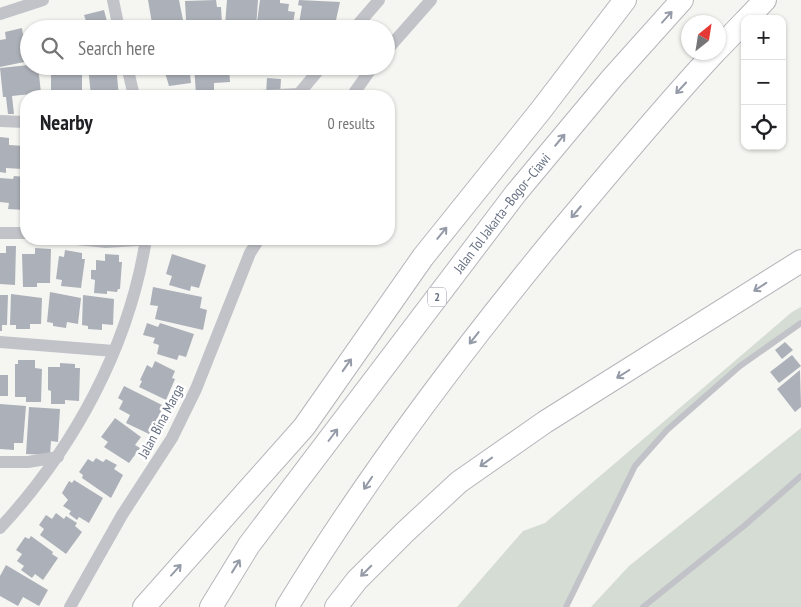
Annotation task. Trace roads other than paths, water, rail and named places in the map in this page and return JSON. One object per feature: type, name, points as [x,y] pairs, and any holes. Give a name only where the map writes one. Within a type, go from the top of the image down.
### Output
[{"type":"highway","points":[[144,607],[304,427],[424,257],[541,110],[607,20],[625,0]]},
{"type":"highway","name":"Jalan Tol Jakarta–Bogor–Ciawi","points":[[211,607],[249,545],[516,193],[612,78],[682,0]]},
{"type":"highway","points":[[751,15],[765,0]]},
{"type":"highway","points":[[726,41],[741,25]]},
{"type":"highway","points":[[287,607],[377,469],[441,380],[658,113],[708,60]]},
{"type":"highway","points":[[336,607],[357,580],[404,532],[459,482],[545,422],[801,261]]},
{"type":"street","points":[[0,14],[43,0]]},
{"type":"street","points":[[112,0],[117,20]]},
{"type":"street","points":[[361,20],[378,0]]},
{"type":"street","points":[[395,41],[431,0]]},
{"type":"street","points":[[129,75],[133,90]]},
{"type":"street","points":[[302,90],[315,75]]},
{"type":"street","points":[[356,90],[367,75]]},
{"type":"street","points":[[0,121],[20,122]]},
{"type":"street","points":[[0,233],[20,234]]},
{"type":"street","points":[[0,528],[25,500],[58,457],[83,416],[114,352],[130,309],[146,245]]},
{"type":"street","name":"Jalan Bina Marga","points":[[70,607],[122,515],[172,438],[196,389],[250,253],[255,245]]},
{"type":"street","points":[[0,342],[114,352]]},
{"type":"street","points":[[0,462],[28,462],[58,457]]},
{"type":"lane","points":[[566,607],[635,466],[667,430],[740,366],[801,323]]},
{"type":"lane","points":[[643,607],[744,526],[801,476]]}]
